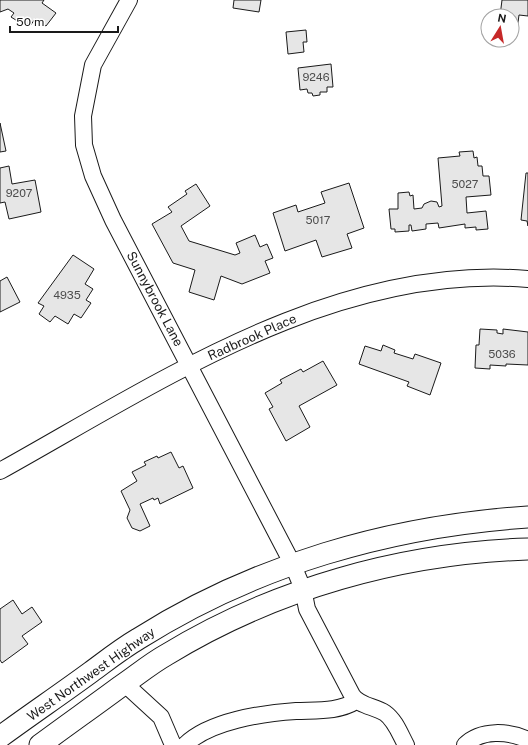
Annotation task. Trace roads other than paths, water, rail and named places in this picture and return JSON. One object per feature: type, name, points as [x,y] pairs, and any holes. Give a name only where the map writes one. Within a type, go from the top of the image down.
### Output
[{"type":"main road","name":"West Northwest Highway","points":[[0,737],[137,639],[232,589],[292,563],[398,533],[465,522],[528,517]]},
{"type":"main road","name":"West Northwest Highway","points":[[40,745],[164,656],[193,639],[248,611],[303,589],[391,566],[450,556],[528,549]]},
{"type":"street","name":"Sunnybrook Lane","points":[[129,0],[93,65],[83,116],[84,145],[93,176],[112,220],[190,365],[292,563],[303,589],[307,609],[336,666],[356,700]]},
{"type":"street","name":"Radbrook Place","points":[[0,471],[190,365],[286,320],[388,289],[464,279],[528,279]]},
{"type":"street","points":[[125,684],[161,717],[173,745]]},
{"type":"street","points":[[185,745],[207,729],[224,723],[286,712],[336,709],[356,700],[386,714],[396,727],[406,745]]},
{"type":"street","points":[[465,745],[479,736],[501,732],[520,736],[528,740]]}]
